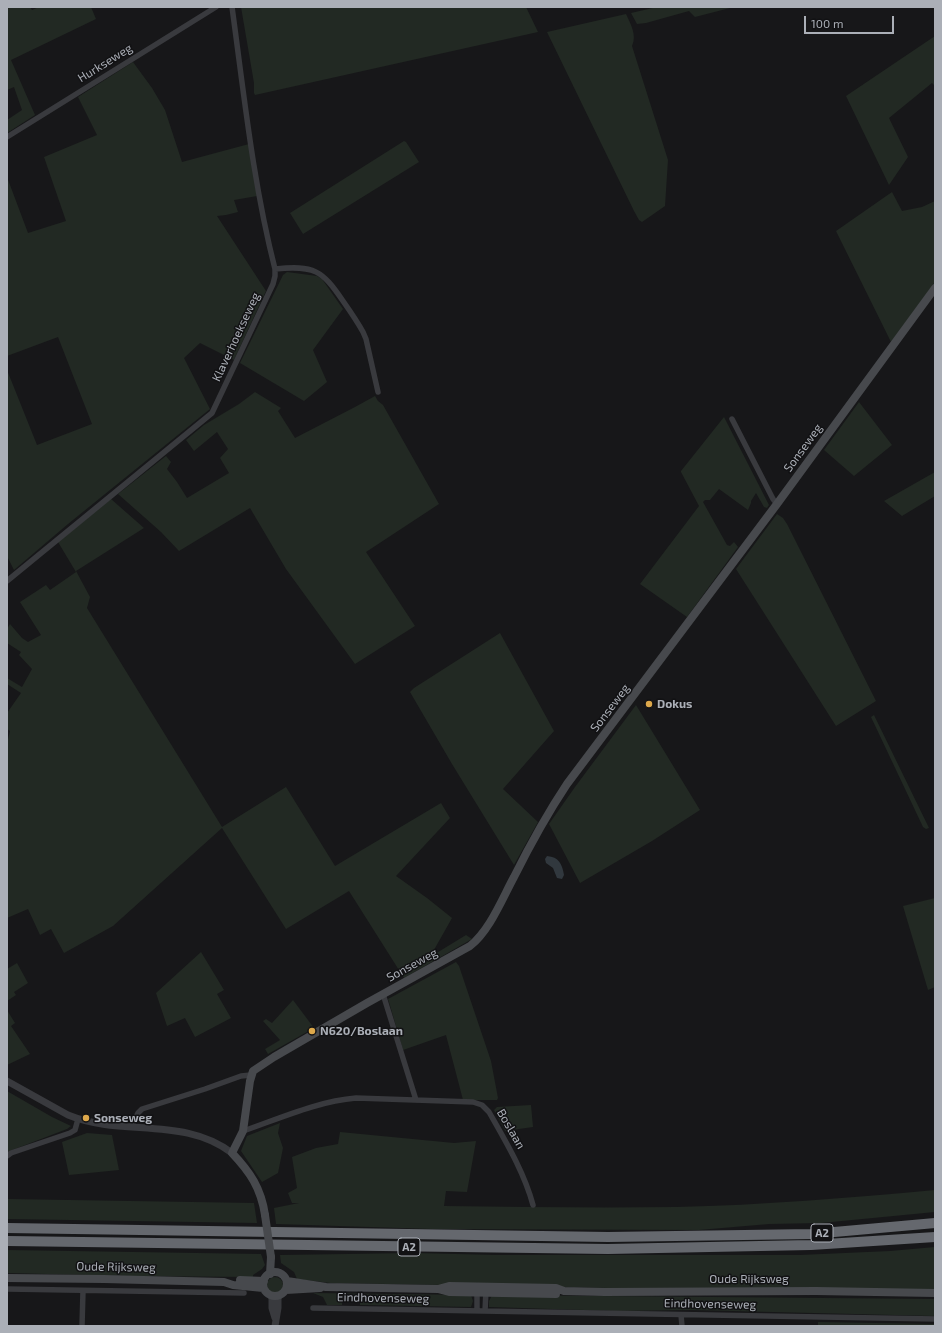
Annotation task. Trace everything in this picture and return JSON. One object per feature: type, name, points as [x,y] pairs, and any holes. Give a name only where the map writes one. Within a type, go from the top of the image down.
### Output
[{"type":"highway","name":"A2","points":[[7,1228],[608,1237],[812,1234],[935,1223]]},
{"type":"highway","name":"A2","points":[[7,1241],[608,1250],[811,1245],[935,1237]]},
{"type":"main road","name":"Sonseweg","points":[[251,1075],[256,1068],[262,1064],[470,946],[483,933],[542,824],[567,784],[777,504],[935,288]]},
{"type":"main road","points":[[251,1075],[243,1131],[232,1153],[254,1180],[260,1194],[265,1215],[273,1273],[264,1284],[265,1291],[275,1296],[282,1294],[286,1290],[287,1281],[284,1276],[273,1273]]},
{"type":"main road","name":"Oude Rijksweg","points":[[7,1278],[212,1282],[234,1280],[264,1284]]},
{"type":"main road","name":"Oude Rijksweg","points":[[287,1281],[326,1286],[438,1289],[449,1286],[482,1290],[556,1294],[564,1291],[935,1293]]},
{"type":"main road","name":"Oude Rijksweg","points":[[286,1290],[316,1289],[326,1286]]},
{"type":"street","name":"Hurkseweg","points":[[7,137],[216,7]]},
{"type":"street","name":"Klaverhoekseweg","points":[[7,581],[212,413],[273,284],[276,276],[275,268],[258,185],[232,7]]},
{"type":"street","points":[[275,268],[312,270],[319,273],[331,284],[364,332],[378,392]]},
{"type":"street","points":[[732,419],[772,498],[777,504]]},
{"type":"street","points":[[383,994],[416,1100]]},
{"type":"street","name":"Sonseweg","points":[[131,1127],[138,1113],[142,1109],[241,1076],[251,1075]]},
{"type":"street","points":[[7,1081],[78,1119],[100,1124],[187,1132],[212,1140],[232,1153]]},
{"type":"street","name":"Boslaan","points":[[243,1131],[282,1117],[344,1099],[356,1098],[472,1102],[482,1105],[489,1112],[515,1159],[528,1187],[533,1205]]},
{"type":"street","points":[[7,1156],[11,1153],[70,1133],[74,1130],[78,1119]]},
{"type":"street","points":[[212,1282],[212,1293]]},
{"type":"street","points":[[7,1289],[244,1293]]},
{"type":"street","points":[[476,1311],[482,1290]]},
{"type":"street","points":[[482,1290],[485,1311]]},
{"type":"street","points":[[82,1326],[83,1291]]},
{"type":"street","points":[[275,1296],[278,1308],[275,1322]]},
{"type":"street","name":"Eindhovenseweg","points":[[314,1308],[935,1319]]},
{"type":"street","points":[[682,1315],[682,1326]]},
{"type":"shaded area","points":[[7,7],[30,7],[32,10],[39,7],[91,7],[96,19],[11,60],[35,115],[7,133],[7,120],[22,110],[14,87],[7,90]]},
{"type":"shaded area","points":[[241,7],[526,7],[538,32],[255,95]]},
{"type":"shaded area","points":[[657,7],[730,8],[695,17],[689,11],[646,23],[637,24],[631,13]]},
{"type":"shaded area","points":[[626,14],[634,34],[632,46],[668,160],[665,206],[642,222],[639,220],[634,211],[547,32]]},
{"type":"shaded area","points":[[935,36],[935,86],[932,83],[889,118],[908,157],[889,185],[846,96]]},
{"type":"shaded area","points":[[133,62],[152,88],[165,110],[182,162],[249,144],[257,196],[234,200],[238,212],[217,216],[266,291],[234,360],[200,343],[184,358],[210,409],[68,524],[14,570],[7,556],[7,370],[37,445],[92,424],[58,337],[7,356],[7,177],[28,233],[66,221],[44,157],[97,135],[78,97]]},
{"type":"shaded area","points":[[404,141],[419,162],[303,234],[290,213]]},
{"type":"shaded area","points":[[892,192],[902,211],[922,207],[935,201],[935,282],[891,342],[836,231]]},
{"type":"shaded area","points":[[287,272],[317,276],[322,279],[343,309],[313,350],[327,382],[304,401],[240,363],[283,275]]},
{"type":"shaded area","points":[[255,392],[281,408],[278,411],[295,438],[375,396],[383,405],[439,504],[366,552],[415,626],[355,664],[286,569],[250,508],[179,551],[161,532],[118,494],[166,456],[171,462],[167,469],[187,498],[229,473],[220,458],[228,449],[217,432],[194,451],[186,440],[204,425],[239,404]]},
{"type":"shaded area","points":[[859,402],[892,445],[854,476],[824,450]]},
{"type":"shaded area","points":[[724,417],[769,505],[767,508],[764,507],[756,493],[748,510],[719,489],[710,500],[705,500],[703,502],[727,545],[730,546],[734,542],[738,547],[687,617],[640,584],[699,506],[681,471]]},
{"type":"shaded area","points":[[935,472],[935,496],[902,516],[884,501]]},
{"type":"shaded area","points":[[111,499],[144,528],[76,571],[90,597],[87,608],[222,827],[286,787],[335,866],[441,803],[450,818],[396,876],[452,918],[430,957],[466,935],[472,939],[404,978],[349,891],[286,929],[222,828],[113,926],[64,953],[51,929],[40,935],[28,909],[7,918],[7,743],[10,731],[7,729],[7,713],[21,693],[7,684],[7,678],[22,687],[32,669],[19,655],[21,652],[7,643],[7,629],[10,624],[22,638],[28,642],[41,635],[20,602],[46,585],[50,590],[76,572],[58,542]]},
{"type":"shaded area","points":[[777,514],[783,518],[787,524],[876,701],[836,726],[736,569]]},
{"type":"shaded area","points":[[500,633],[554,731],[503,789],[538,822],[514,865],[410,692]]},
{"type":"shaded area","points":[[636,705],[700,810],[652,841],[580,883],[549,824]]},
{"type":"shaded area","points":[[874,715],[929,828],[926,829],[923,827],[871,717]]},
{"type":"shaded area","points":[[547,856],[554,858],[559,862],[564,875],[562,879],[557,878],[553,868],[546,863],[545,859]]},
{"type":"shaded area","points":[[935,898],[935,987],[928,990],[903,906]]},
{"type":"shaded area","points":[[201,952],[224,990],[217,994],[231,1018],[195,1037],[185,1018],[167,1026],[156,993]]},
{"type":"shaded area","points":[[456,962],[459,966],[491,1061],[498,1098],[497,1100],[463,1100],[446,1035],[403,1050],[388,999]]},
{"type":"shaded area","points":[[17,963],[28,983],[14,992],[16,995],[7,1001],[7,969]]},
{"type":"shaded area","points":[[293,1000],[314,1028],[268,1054],[265,1049],[280,1040],[263,1021],[266,1019],[272,1023]]},
{"type":"shaded area","points":[[7,1010],[15,1023],[11,1026],[30,1054],[7,1065]]},
{"type":"shaded area","points":[[7,1091],[52,1117],[71,1126],[67,1129],[7,1152]]},
{"type":"shaded area","points":[[531,1105],[533,1127],[505,1131],[494,1110],[497,1107]]},
{"type":"shaded area","points":[[280,1123],[278,1133],[283,1148],[278,1173],[262,1182],[241,1151],[247,1136]]},
{"type":"shaded area","points":[[340,1132],[454,1143],[476,1141],[467,1192],[446,1191],[444,1206],[676,1207],[741,1205],[935,1190],[935,1212],[821,1223],[769,1224],[699,1230],[432,1229],[276,1224],[274,1208],[299,1203],[292,1203],[288,1193],[297,1188],[292,1157],[316,1148],[338,1144]]},
{"type":"shaded area","points":[[87,1133],[112,1135],[119,1170],[69,1175],[62,1142]]},
{"type":"shaded area","points":[[7,1199],[254,1203],[257,1223],[7,1219]]},
{"type":"shaded area","points":[[935,1247],[935,1290],[662,1289],[330,1283],[297,1279],[294,1272],[281,1263],[280,1255],[415,1253],[497,1255],[800,1255],[890,1251]]},
{"type":"shaded area","points":[[7,1250],[261,1254],[265,1265],[253,1275],[253,1277],[7,1273]]},
{"type":"shaded area","points":[[275,1277],[282,1282],[283,1285],[278,1292],[275,1293],[268,1288],[267,1285],[272,1278]]},
{"type":"shaded area","points":[[313,1293],[471,1295],[473,1301],[471,1307],[360,1305],[360,1296],[342,1296],[342,1305],[327,1305],[323,1297]]},
{"type":"shaded area","points":[[492,1295],[935,1299],[935,1316],[691,1310],[615,1311],[489,1307],[489,1301]]},
{"type":"shaded area","points":[[818,1322],[935,1324],[935,1326],[818,1326]]},
{"type":"place","name":"Dokus","points":[[649,704]]},
{"type":"place","name":"N620/Boslaan","points":[[312,1031]]},
{"type":"place","name":"Sonseweg","points":[[86,1118]]}]
